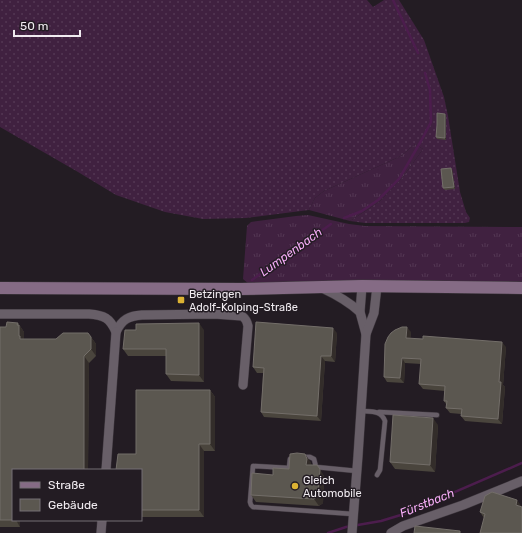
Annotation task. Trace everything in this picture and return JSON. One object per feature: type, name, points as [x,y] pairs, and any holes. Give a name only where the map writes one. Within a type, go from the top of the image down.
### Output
[{"type":"main road","points":[[0,288],[182,289],[377,286],[522,288]]},
{"type":"street","points":[[362,286],[360,312],[366,334]]},
{"type":"street","points":[[352,533],[366,334],[374,313],[377,286]]},
{"type":"street","points":[[321,288],[339,296],[360,312]]},
{"type":"street","points":[[0,314],[99,315],[106,318],[113,324],[116,332]]},
{"type":"street","points":[[106,469],[116,332],[119,325],[125,320],[137,315],[214,314],[242,316],[246,318],[248,321],[248,326],[243,385]]},
{"type":"street","points":[[391,533],[403,526],[463,505],[522,480]]},
{"type":"street","points":[[101,533],[102,521]]},
{"type":"lane","points":[[360,412],[437,415]]},
{"type":"lane","points":[[377,412],[383,415],[386,420],[380,470],[377,475]]},
{"type":"lane","points":[[353,515],[251,505],[253,466],[289,468],[290,459],[294,456],[310,457],[314,459],[316,466],[357,471]]},
{"type":"green space","points":[[0,0],[367,0],[373,7],[384,0],[399,0],[424,40],[444,97],[460,192],[466,212],[470,218],[469,222],[365,223],[350,221],[379,202],[403,177],[423,149],[415,144],[401,156],[324,191],[315,198],[309,210],[246,218],[203,219],[165,212],[116,195],[0,127]]},
{"type":"green space","points":[[415,144],[423,149],[403,177],[379,202],[350,221],[309,210],[315,198],[324,191],[401,156]]},
{"type":"green space","points":[[308,215],[365,226],[522,227],[522,282],[369,280],[249,284],[243,279],[247,226],[251,222]]},
{"type":"building","points":[[437,113],[445,114],[445,138],[436,137]]},
{"type":"building","points":[[451,168],[454,187],[443,188],[441,169]]},
{"type":"building","points":[[7,322],[18,323],[17,325],[19,325],[20,339],[56,339],[63,333],[88,333],[91,337],[91,349],[84,356],[84,469],[12,469],[12,520],[0,520],[0,327],[6,327]]},
{"type":"building","points":[[256,322],[333,328],[331,356],[321,356],[317,416],[261,412],[264,368],[253,367]]},
{"type":"building","points":[[199,323],[199,375],[166,374],[166,349],[123,349],[125,330],[136,330],[136,324]]},
{"type":"building","points":[[402,327],[407,327],[406,338],[423,339],[423,336],[502,342],[498,419],[461,416],[462,409],[446,408],[447,401],[444,401],[445,386],[419,384],[421,359],[402,358],[400,378],[384,377],[385,344],[391,333]]},
{"type":"building","points":[[136,390],[210,390],[210,444],[199,444],[199,510],[142,510],[142,469],[116,469],[118,454],[136,454]]},
{"type":"building","points":[[393,415],[433,418],[430,465],[390,462]]},
{"type":"building","points":[[290,454],[305,454],[307,459],[306,465],[317,465],[320,469],[318,496],[314,499],[251,495],[252,473],[273,475],[273,468],[289,469]]},
{"type":"building","points":[[492,492],[517,500],[516,505],[522,507],[522,533],[480,533],[485,514],[480,512],[485,496]]},
{"type":"building","points":[[415,526],[460,531],[460,533],[414,533]]},
{"type":"waterway","name":"Lumpenbach","points":[[393,0],[418,53]]},
{"type":"waterway","name":"Lumpenbach","points":[[344,218],[362,211],[378,200],[399,179],[421,141],[431,122],[430,90],[425,73]]},
{"type":"waterway","name":"Lumpenbach","points":[[252,280],[331,224]]},
{"type":"waterway","name":"Fürstbach","points":[[328,533],[346,527],[381,521],[404,514],[522,463]]},
{"type":"place","name":"Betzingen Adolf-Kolping-Straße","points":[[181,300]]},
{"type":"place","name":"Gleich Automobile","points":[[295,486]]}]
